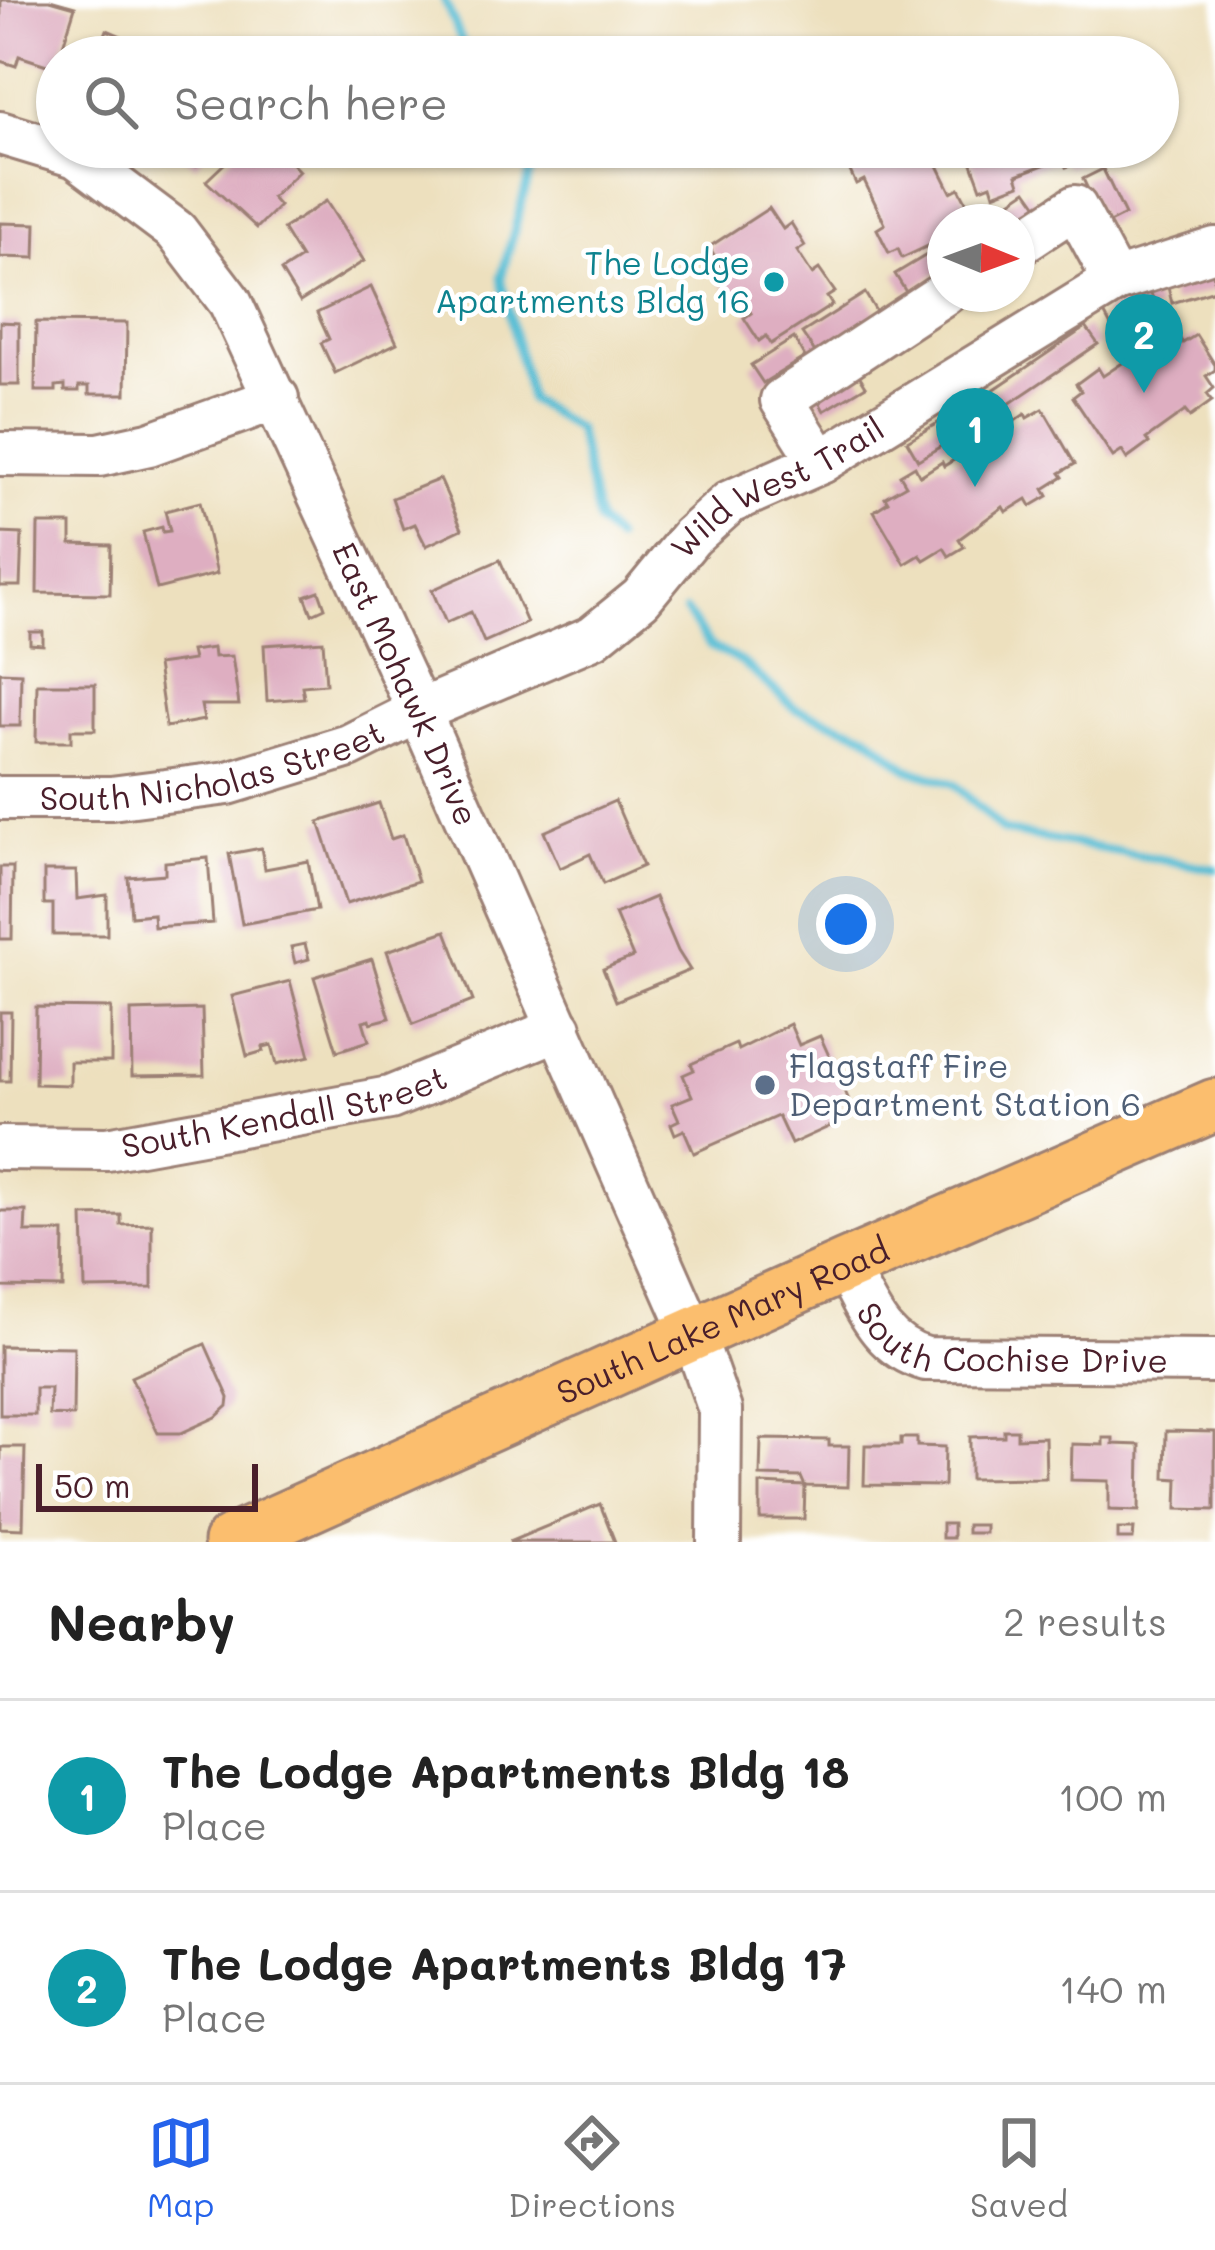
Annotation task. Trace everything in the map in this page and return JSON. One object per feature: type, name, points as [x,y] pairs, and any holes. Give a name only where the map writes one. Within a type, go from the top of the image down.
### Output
[{"type":"main road","name":"South Lake Mary Road","points":[[230,1542],[1215,1106]]},
{"type":"street","name":"East Mohawk Drive","points":[[0,133],[36,144]]},
{"type":"street","name":"East Mohawk Drive","points":[[92,168],[176,231],[230,302],[278,398],[694,1336],[720,1410],[719,1542]]},
{"type":"street","points":[[1035,234],[1075,208],[1115,281]]},
{"type":"street","name":"Wild West Trail","points":[[419,710],[593,637],[641,598],[692,537],[730,502],[821,462],[1115,281],[1215,249]]},
{"type":"street","points":[[821,462],[782,400],[927,304]]},
{"type":"street","points":[[0,454],[116,451],[149,444],[278,398]]},
{"type":"street","name":"South Nicholas Street","points":[[0,798],[111,798],[228,783],[350,746],[419,710]]},
{"type":"street","name":"South Kendall Street","points":[[0,1148],[107,1150],[390,1098],[560,1028]]},
{"type":"street","name":"South Cochise Drive","points":[[845,1266],[883,1334],[896,1348],[926,1359],[1215,1361]]},
{"type":"building","points":[[1,0],[50,0],[75,7],[66,36],[36,36],[36,62],[19,56],[16,66],[0,61]]},
{"type":"building","points":[[220,168],[299,171],[272,198],[279,206],[257,228],[206,181]]},
{"type":"building","points":[[849,168],[939,168],[951,192],[959,188],[967,204],[927,204],[927,246],[902,258],[898,249],[889,253],[877,229],[885,224],[864,180],[856,184]]},
{"type":"building","points":[[974,168],[1036,168],[1017,175],[1020,184],[994,194],[991,184],[981,188]]},
{"type":"building","points":[[1103,169],[1125,215],[1105,225],[1083,179]]},
{"type":"building","points":[[1027,190],[1039,207],[1035,210],[1035,204],[1006,204]]},
{"type":"building","points":[[326,201],[364,261],[300,302],[281,271],[301,258],[283,229]]},
{"type":"building","name":"The Lodge Apartments Bldg 16","points":[[769,208],[783,229],[791,223],[805,246],[797,251],[812,274],[819,269],[835,292],[827,297],[832,305],[771,344],[766,336],[759,341],[744,318],[751,313],[736,290],[729,295],[714,272],[722,267],[709,247]]},
{"type":"building","points":[[0,223],[36,224],[35,258],[0,257]]},
{"type":"building","points":[[927,255],[927,279],[906,292],[895,274]]},
{"type":"building","points":[[1213,270],[1215,290],[1172,303],[1167,283]]},
{"type":"building","points":[[371,287],[397,343],[335,373],[321,343],[329,339],[317,313]]},
{"type":"building","points":[[1148,289],[1158,307],[1114,332],[1104,313]]},
{"type":"building","points":[[865,293],[877,313],[815,352],[802,333]]},
{"type":"building","points":[[0,322],[19,323],[19,385],[0,385]]},
{"type":"building","points":[[36,322],[127,323],[126,394],[89,394],[89,386],[65,391],[65,385],[56,386],[56,391],[35,391]]},
{"type":"building","points":[[1086,327],[1098,344],[997,412],[986,395]]},
{"type":"building","points":[[1160,327],[1165,334],[1173,329],[1183,343],[1196,335],[1215,365],[1206,376],[1214,388],[1207,394],[1212,401],[1190,417],[1185,411],[1127,459],[1122,451],[1113,457],[1073,397],[1081,391],[1076,384],[1098,368],[1103,376],[1142,350],[1138,342]]},
{"type":"building","points":[[794,338],[805,357],[763,383],[751,365]]},
{"type":"building","points":[[855,369],[866,386],[824,411],[814,393]]},
{"type":"building","points":[[970,404],[981,422],[918,460],[907,441]]},
{"type":"building","points":[[1043,409],[1075,464],[1044,489],[1048,496],[1031,506],[1027,499],[1006,512],[1003,507],[959,539],[964,547],[949,556],[944,548],[905,564],[874,511],[888,502],[885,497],[906,485],[900,475],[915,466],[920,476],[942,462],[944,466],[970,450],[980,440],[975,432],[988,423],[996,434],[1025,414],[1027,418]]},
{"type":"building","points":[[440,479],[462,529],[426,546],[415,524],[403,529],[392,498]]},
{"type":"building","points":[[200,502],[217,574],[157,589],[143,532],[162,527],[163,532],[170,531],[165,511]]},
{"type":"building","points":[[38,524],[71,524],[71,544],[111,545],[110,594],[37,593]]},
{"type":"building","points":[[0,533],[22,534],[20,586],[0,586]]},
{"type":"building","points":[[500,560],[527,623],[484,642],[471,612],[446,623],[432,590]]},
{"type":"building","points":[[319,591],[325,608],[312,614],[305,596]]},
{"type":"building","points":[[30,632],[43,632],[43,645],[30,644]]},
{"type":"building","points":[[323,641],[326,684],[302,686],[304,698],[267,701],[264,645]]},
{"type":"building","points":[[213,648],[214,657],[232,656],[239,705],[201,705],[204,720],[166,727],[157,665],[193,660],[191,651]]},
{"type":"building","points":[[0,672],[21,673],[20,726],[0,726]]},
{"type":"building","points":[[37,684],[95,684],[95,730],[71,730],[71,742],[36,742]]},
{"type":"building","points":[[615,801],[643,866],[603,884],[590,854],[560,868],[544,832]]},
{"type":"building","points":[[379,803],[391,839],[403,835],[418,881],[346,904],[319,822]]},
{"type":"building","points":[[261,848],[265,869],[308,861],[317,910],[242,924],[229,854]]},
{"type":"building","points":[[208,858],[213,923],[154,927],[153,914],[131,916],[128,877],[165,874],[165,862]]},
{"type":"building","points":[[0,867],[13,867],[12,939],[0,939]]},
{"type":"building","points":[[44,871],[76,871],[77,899],[107,895],[107,935],[53,935],[53,904],[44,904]]},
{"type":"building","points":[[655,897],[690,970],[616,1001],[603,969],[633,957],[615,914]]},
{"type":"building","points":[[446,931],[473,1001],[413,1024],[387,951]]},
{"type":"building","points":[[305,944],[309,959],[295,963],[291,947]]},
{"type":"building","points":[[372,959],[390,1018],[363,1021],[369,1041],[337,1051],[314,977]]},
{"type":"building","points":[[290,981],[310,1056],[277,1064],[272,1045],[247,1056],[232,996]]},
{"type":"building","points":[[36,1007],[111,1008],[111,1062],[70,1062],[70,1085],[35,1084]]},
{"type":"building","points":[[202,1009],[204,1075],[132,1076],[131,1011]]},
{"type":"building","points":[[0,1012],[11,1012],[10,1081],[0,1081]]},
{"type":"building","name":"Flagstaff Fire Department Station 6","points":[[790,1024],[799,1045],[820,1036],[848,1098],[828,1107],[835,1124],[791,1144],[778,1116],[694,1153],[684,1130],[675,1134],[671,1124],[679,1120],[672,1104],[692,1096],[683,1075],[694,1070],[691,1064],[736,1044],[738,1050]]},
{"type":"building","points":[[0,1211],[26,1211],[25,1232],[64,1232],[63,1288],[0,1287]]},
{"type":"building","points":[[121,1215],[121,1225],[152,1224],[152,1288],[85,1289],[83,1216]]},
{"type":"building","points":[[205,1344],[229,1398],[228,1406],[181,1433],[158,1433],[131,1377]]},
{"type":"building","points":[[0,1346],[74,1347],[73,1416],[49,1415],[50,1388],[35,1388],[35,1415],[0,1415]]},
{"type":"building","points":[[1004,1430],[1017,1430],[1017,1438],[1045,1437],[1046,1478],[970,1479],[970,1437],[1004,1436]]},
{"type":"building","points":[[1166,1431],[1215,1432],[1215,1510],[1177,1509],[1178,1479],[1165,1478]]},
{"type":"building","points":[[901,1438],[917,1438],[917,1446],[945,1447],[944,1486],[864,1485],[865,1445],[901,1445]]},
{"type":"building","points":[[1103,1438],[1113,1438],[1113,1444],[1140,1445],[1139,1511],[1109,1510],[1109,1481],[1071,1480],[1072,1444],[1103,1445]]},
{"type":"building","points":[[761,1439],[829,1440],[829,1446],[849,1446],[848,1487],[805,1486],[801,1477],[760,1476]]},
{"type":"building","points":[[1,1447],[25,1447],[23,1529],[0,1528]]},
{"type":"building","points":[[760,1484],[805,1486],[804,1519],[760,1519]]},
{"type":"building","points":[[600,1504],[615,1542],[509,1542]]},
{"type":"building","points":[[942,1524],[953,1524],[953,1538],[942,1538]]},
{"type":"building","points":[[967,1525],[985,1525],[985,1533],[967,1533]]},
{"type":"building","points":[[1118,1529],[1134,1529],[1133,1539],[1118,1539]]},
{"type":"waterway","points":[[444,0],[460,36]]},
{"type":"waterway","points":[[531,168],[501,278],[530,400],[577,429],[598,522],[615,539]]},
{"type":"waterway","points":[[686,612],[710,646],[743,663],[796,709],[866,734],[908,769],[954,784],[1003,831],[1215,869]]},
{"type":"place","name":"The Lodge Apartments Bldg 16","points":[[774,282]]},
{"type":"place","name":"The Lodge Apartments Bldg 17","points":[[1144,393]]},
{"type":"place","name":"The Lodge Apartments Bldg 18","points":[[975,487]]},
{"type":"place","name":"Flagstaff Fire Department Station 6","points":[[765,1085]]}]
